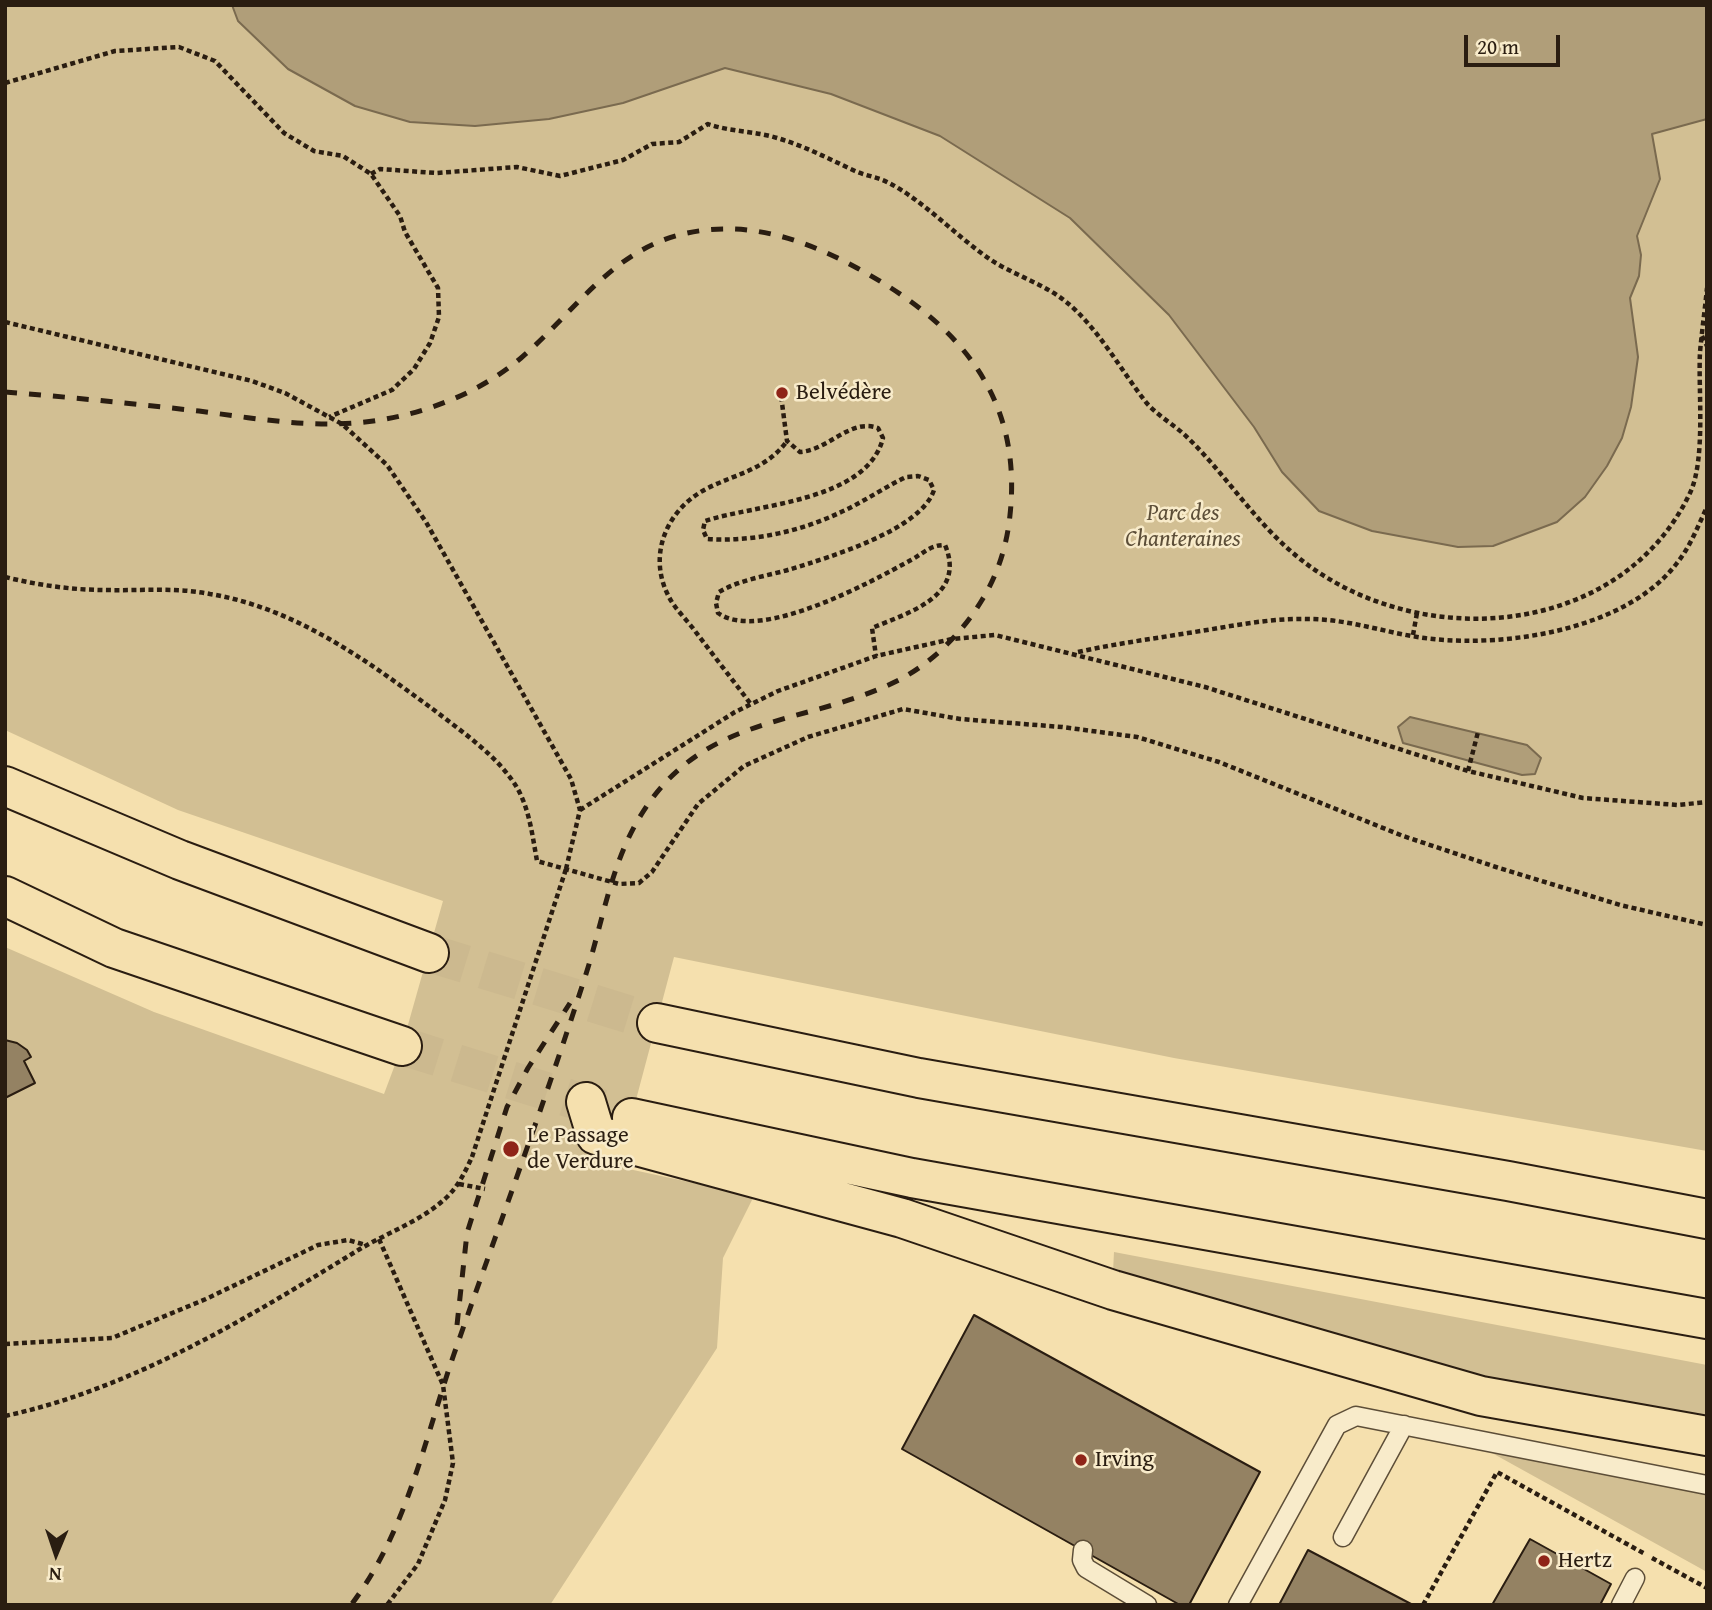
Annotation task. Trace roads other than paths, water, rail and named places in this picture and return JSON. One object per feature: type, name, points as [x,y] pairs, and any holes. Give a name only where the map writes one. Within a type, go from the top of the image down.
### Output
[{"type":"highway","points":[[5,786],[180,860],[429,953]]},
{"type":"highway","points":[[5,896],[114,948],[402,1046]]},
{"type":"highway","points":[[657,1023],[919,1078],[1494,1178],[1707,1219]]},
{"type":"highway","points":[[586,1102],[596,1135],[902,1218],[1113,1290],[1481,1396],[1707,1436]]},
{"type":"highway","points":[[632,1118],[912,1178],[1707,1320]]},
{"type":"lane","points":[[1238,1605],[1337,1425],[1356,1416],[1707,1485]]},
{"type":"lane","points":[[1343,1537],[1404,1424]]},
{"type":"lane","points":[[1083,1550],[1082,1560],[1086,1568],[1147,1605]]},
{"type":"lane","points":[[1621,1605],[1635,1578]]},
{"type":"tunnel","points":[[429,953],[657,1023]]},
{"type":"tunnel","points":[[402,1046],[632,1118]]},
{"type":"railway","points":[[5,392],[312,424],[357,423],[418,412],[472,390],[506,370],[595,286],[635,254],[658,242],[683,234],[729,229],[773,234],[816,248],[893,289],[925,312],[953,338],[976,367],[994,398],[1006,433],[1011,472],[1007,537],[988,590],[956,635],[923,665],[899,680],[864,695],[758,726],[726,739],[695,757],[666,782],[641,815],[615,872],[570,1022],[454,1354],[412,1484],[387,1547],[351,1605]]},
{"type":"railway","points":[[457,1325],[467,1233],[507,1107],[528,1068],[570,1003]]},
{"type":"place","name":"Belvédère","points":[[782,393]]},
{"type":"place","name":"Le Passage de Verdure","points":[[511,1149]]},
{"type":"place","name":"Irving","points":[[1081,1460]]},
{"type":"place","name":"Hertz","points":[[1544,1561]]},
{"type":"park label","name":"Parc des Chanteraines","points":[[1183,527]]}]
